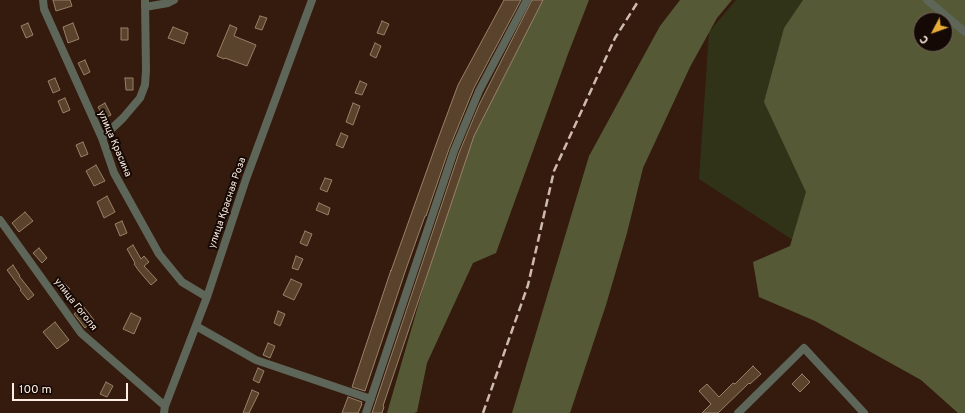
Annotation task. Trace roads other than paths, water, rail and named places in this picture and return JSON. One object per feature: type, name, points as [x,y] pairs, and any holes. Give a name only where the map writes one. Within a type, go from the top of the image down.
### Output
[{"type":"street","name":"улица Красина","points":[[43,0],[44,9],[102,138],[114,173],[159,254],[182,282],[207,297]]},
{"type":"street","points":[[102,138],[124,118],[140,98],[145,85],[145,4],[168,3],[174,0]]},
{"type":"street","name":"улица Красная Роза","points":[[164,410],[207,297],[246,179],[312,0]]},
{"type":"street","points":[[366,413],[454,151],[479,91],[527,0]]},
{"type":"street","points":[[927,0],[965,32]]},
{"type":"street","name":"улица Гоголя","points":[[0,220],[81,333],[164,410]]},
{"type":"street","points":[[196,326],[256,360],[371,398]]},
{"type":"street","points":[[738,413],[804,348],[864,413]]},
{"type":"railway","points":[[483,413],[528,285],[554,171],[615,38],[639,0]]}]
